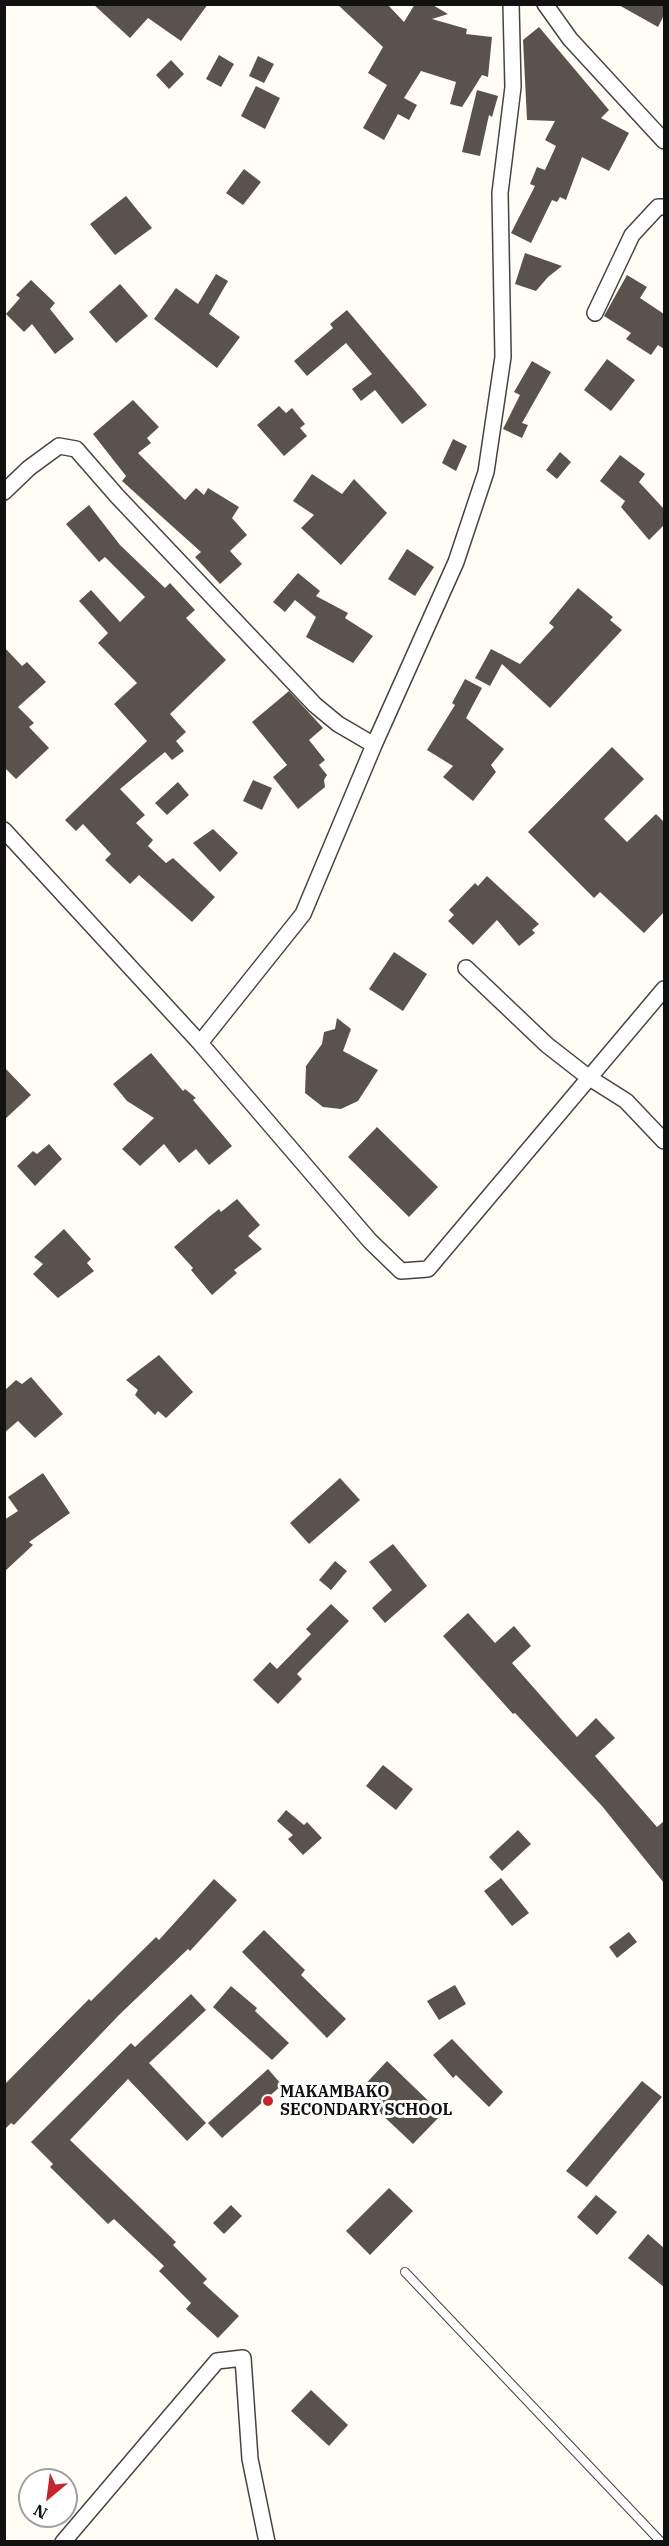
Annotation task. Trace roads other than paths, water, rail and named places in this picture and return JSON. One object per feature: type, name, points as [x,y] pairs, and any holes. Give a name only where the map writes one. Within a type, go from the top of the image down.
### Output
[{"type":"street","points":[[200,1043],[303,914],[374,745],[456,562],[486,472],[502,357],[500,193],[513,87],[511,4]]},
{"type":"street","points":[[545,4],[570,39],[664,141]]},
{"type":"street","points":[[595,313],[632,235],[658,207],[664,207]]},
{"type":"street","points":[[4,492],[28,468],[59,446],[76,449],[117,496],[315,705],[338,724],[374,745]]},
{"type":"street","points":[[4,830],[200,1043],[370,1241],[401,1271],[428,1269],[664,989]]},
{"type":"street","points":[[466,968],[547,1045],[588,1077],[626,1101],[664,1141]]},
{"type":"street","points":[[63,2541],[217,2361],[243,2358],[250,2459],[267,2541]]},
{"type":"lane","points":[[405,2272],[661,2541]]},
{"type":"place","name":"MAKAMBAKO SECONDARY SCHOOL","points":[[268,2101]]}]
